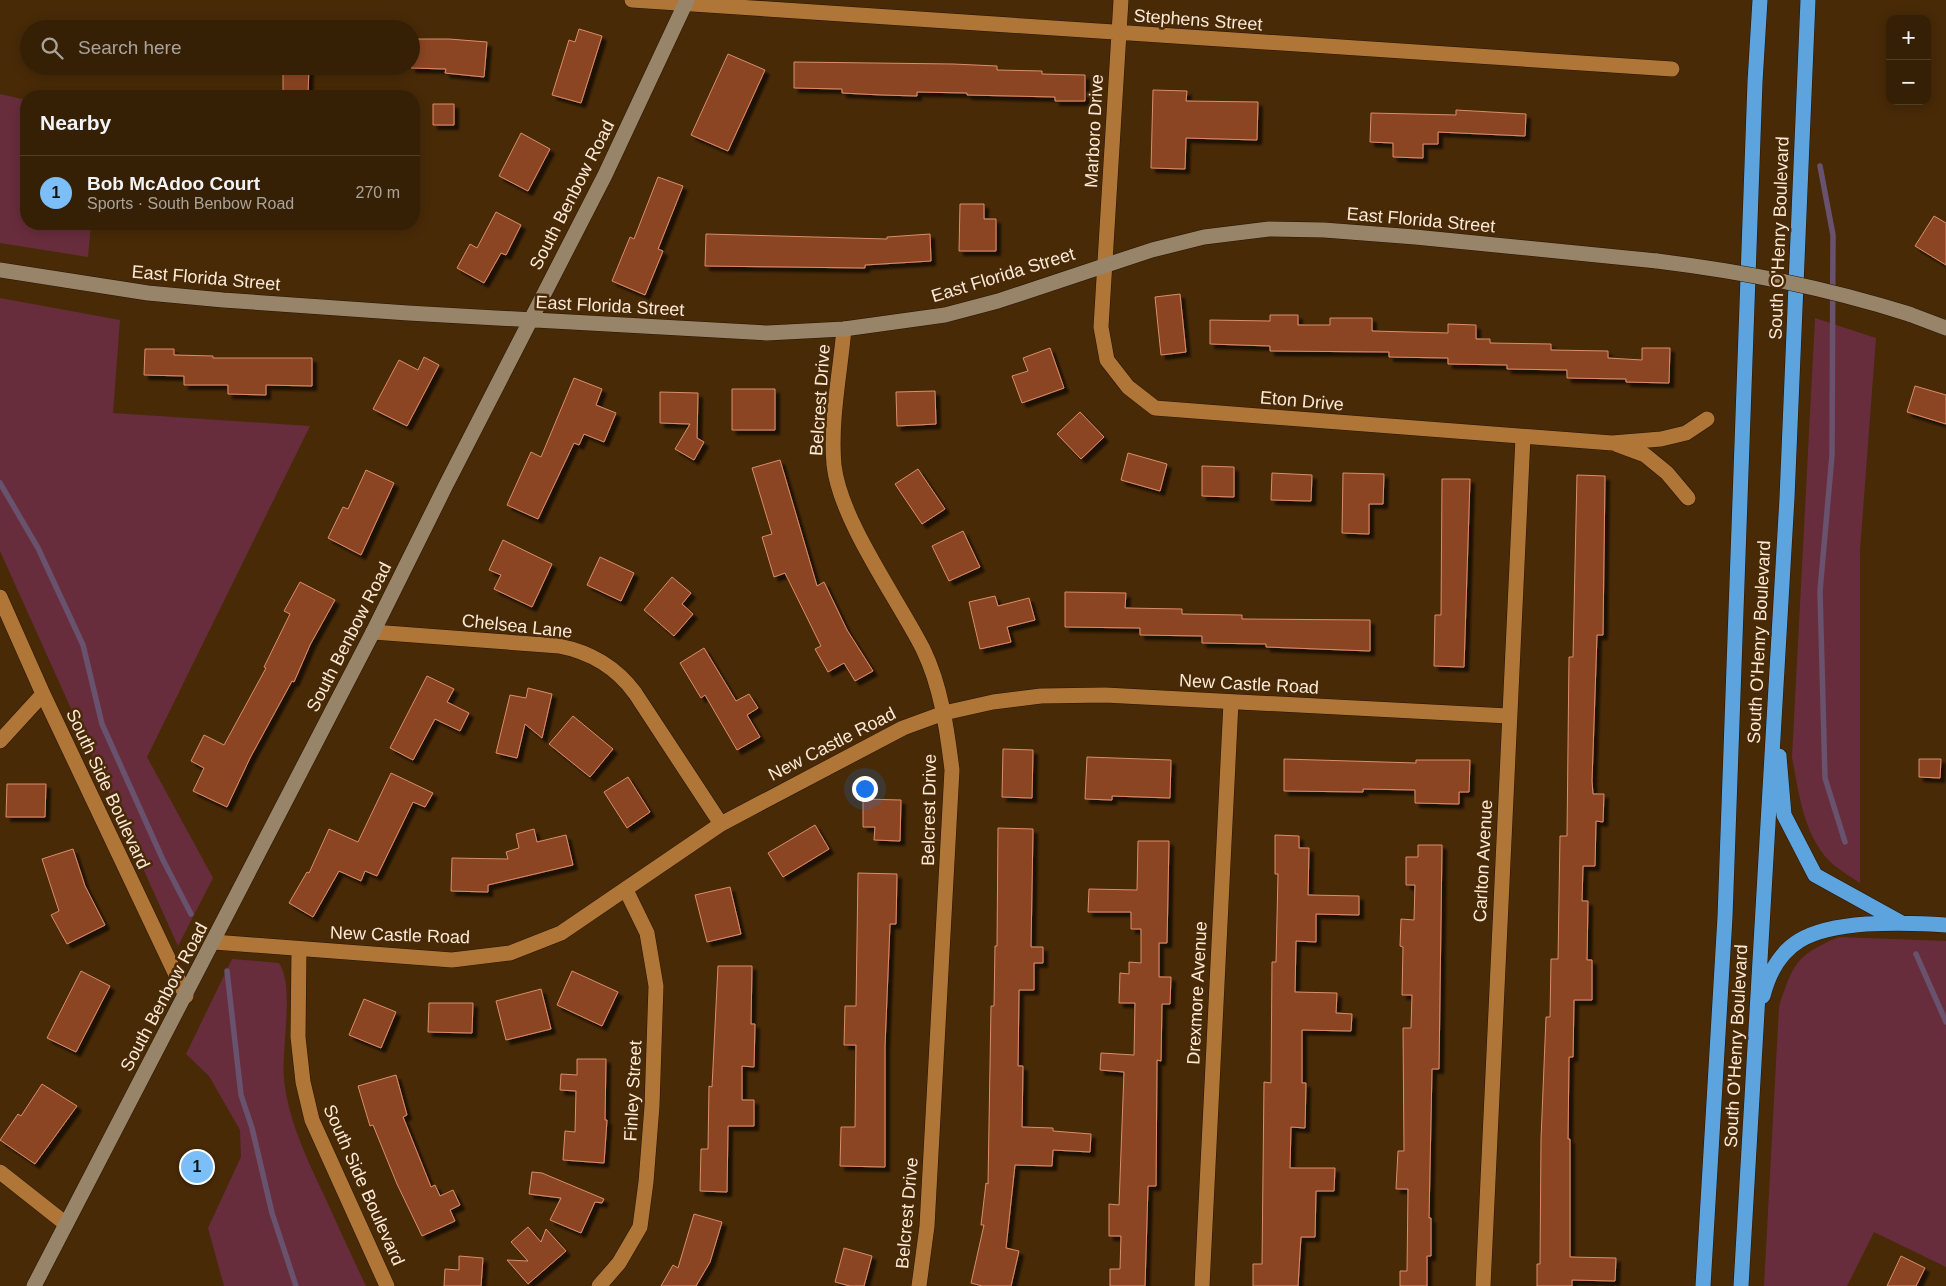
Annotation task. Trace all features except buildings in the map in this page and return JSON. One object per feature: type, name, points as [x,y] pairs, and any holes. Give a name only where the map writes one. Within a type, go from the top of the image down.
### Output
[{"type":"highway","name":"South O'Henry Boulevard","points":[[1703,1286],[1725,917],[1755,82],[1760,0]]},
{"type":"highway","name":"South O'Henry Boulevard","points":[[1741,1286],[1787,488],[1808,0]]},
{"type":"highway","points":[[1775,704],[1784,815],[1815,875],[1900,922]]},
{"type":"highway","points":[[1755,1032],[1767,982],[1780,956],[1804,937],[1826,928],[1900,922],[1946,925]]},
{"type":"main road","name":"South Benbow Road","points":[[34,1286],[373,632],[604,175],[687,2]]},
{"type":"main road","name":"East Florida Street","points":[[0,270],[148,293],[408,313],[767,333],[844,330],[945,315],[998,300],[1106,263],[1204,237],[1269,229],[1324,230],[1406,236],[1714,268],[1820,288],[1909,314],[1946,328]]},
{"type":"street","name":"Stephens Street","points":[[632,0],[687,2],[1118,33],[1672,68]]},
{"type":"street","name":"Marboro Drive","points":[[1106,263],[1121,0]]},
{"type":"street","name":"Eton Drive","points":[[1106,263],[1101,327],[1107,360],[1128,388],[1155,408],[1523,438],[1612,443],[1661,439],[1686,433],[1707,419]]},
{"type":"street","name":"Belcrest Drive","points":[[844,330],[835,418],[834,466],[846,508],[924,651],[944,713],[952,770],[927,1226],[919,1286]]},
{"type":"street","name":"Carlton Avenue","points":[[1482,1286],[1508,716],[1523,438]]},
{"type":"street","name":"Eton Drive","points":[[1612,443],[1645,455],[1667,473],[1688,498]]},
{"type":"street","name":"South Side Boulevard","points":[[0,597],[43,694],[186,996]]},
{"type":"street","name":"Chelsea Lane","points":[[373,632],[559,646],[601,660],[626,680],[721,824]]},
{"type":"street","points":[[0,741],[43,694]]},
{"type":"street","name":"New Castle Road","points":[[214,942],[452,960],[510,953],[561,934],[721,824],[902,728],[944,713],[1041,696],[1105,695],[1508,716]]},
{"type":"street","name":"Drexmore Avenue","points":[[1202,1286],[1231,702]]},
{"type":"street","name":"Finley Street","points":[[600,1286],[619,1263],[640,1228],[652,1106],[656,986],[647,933],[626,890]]},
{"type":"street","name":"South Side Boulevard","points":[[299,949],[298,1036],[302,1082],[312,1120],[387,1286]]},
{"type":"street","points":[[0,1172],[66,1224]]},
{"type":"shaded area","points":[[0,94],[20,99],[20,230],[90,230],[88,257],[0,243]]},
{"type":"shaded area","points":[[0,298],[120,320],[113,413],[310,426],[147,757],[213,878],[178,946],[0,551]]},
{"type":"shaded area","points":[[1815,318],[1876,338],[1860,550],[1860,883],[1835,866],[1816,843],[1805,816],[1792,757]]},
{"type":"shaded area","points":[[1839,937],[1946,941],[1946,1267],[1874,1232],[1847,1286],[1764,1286],[1779,1007],[1788,980],[1798,963],[1813,949]]},
{"type":"shaded area","points":[[232,959],[279,963],[284,973],[287,1002],[284,1079],[289,1109],[304,1152],[366,1286],[224,1286],[208,1228],[241,1157],[240,1130],[209,1076],[186,1054]]},
{"type":"waterway","points":[[1820,166],[1833,235],[1832,455],[1820,591],[1825,778],[1845,842]]},
{"type":"waterway","points":[[0,483],[38,548],[83,645],[102,724],[163,860],[191,914]]},
{"type":"waterway","points":[[1916,954],[1946,1022]]},
{"type":"waterway","points":[[227,971],[241,1095],[252,1128],[272,1213],[296,1286]]},
{"type":"place","name":"Bob McAdoo Court","points":[[197,1167]]}]
